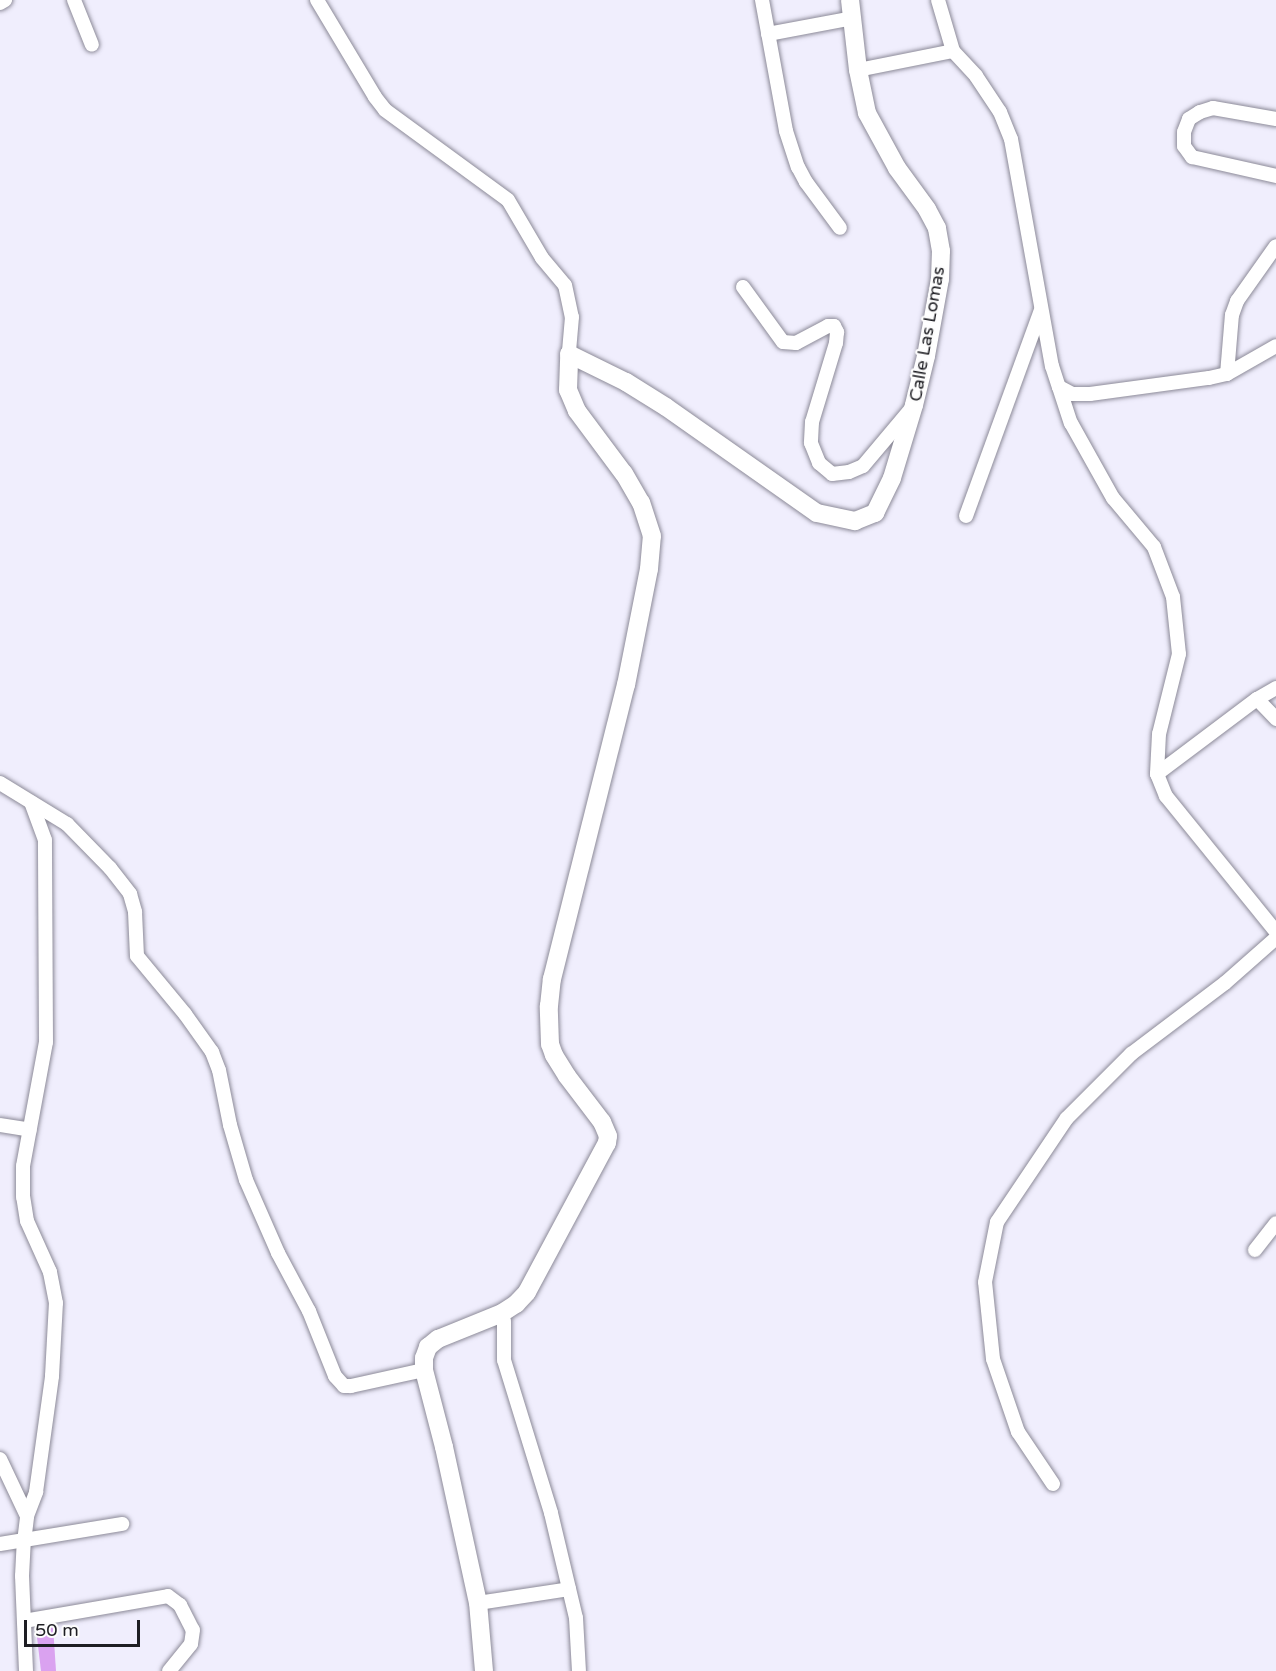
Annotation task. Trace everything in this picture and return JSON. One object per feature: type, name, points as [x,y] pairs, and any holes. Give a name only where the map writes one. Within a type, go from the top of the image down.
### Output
[{"type":"street","points":[[0,3],[4,0]]},
{"type":"street","points":[[74,0],[92,45]]},
{"type":"street","points":[[317,0],[385,110],[508,200],[542,258],[565,285],[572,317],[568,390],[577,411],[630,484],[641,503],[652,536],[649,569],[626,686],[552,979],[549,1006],[550,1044],[554,1055],[602,1122],[608,1136],[608,1143],[527,1292],[516,1304],[502,1312],[438,1339],[428,1347],[424,1358],[424,1371],[450,1470],[478,1603],[484,1671]]},
{"type":"street","points":[[762,0],[786,131],[806,182],[840,228]]},
{"type":"street","points":[[938,0],[953,51],[976,76],[1000,112],[1011,139],[1052,366],[1071,423],[1113,498],[1154,547],[1173,597],[1179,654],[1159,734],[1157,774],[1166,796],[1276,932]]},
{"type":"street","points":[[768,34],[852,9]]},
{"type":"street","name":"Calle Las Lomas","points":[[569,354],[626,382],[666,407],[817,513],[855,521],[875,513],[881,504],[914,405],[926,356],[940,279],[941,251],[937,228],[927,209],[897,168],[867,113],[858,70],[852,9]]},
{"type":"street","points":[[858,70],[953,51]]},
{"type":"street","points":[[1276,119],[1213,108],[1189,119],[1184,132],[1184,146],[1192,157],[1276,176]]},
{"type":"street","points":[[1227,374],[1232,315],[1237,301],[1276,246]]},
{"type":"street","points":[[742,287],[783,342],[796,343],[828,326],[834,326],[837,332],[836,343],[812,422],[812,443],[819,463],[832,474],[849,472],[863,466],[914,405]]},
{"type":"street","points":[[966,516],[1042,307]]},
{"type":"street","points":[[1059,387],[1072,394],[1090,394],[1227,374],[1276,346]]},
{"type":"street","points":[[1157,774],[1257,699],[1276,688]]},
{"type":"street","points":[[1257,699],[1276,719]]},
{"type":"street","points":[[0,783],[67,824],[110,868],[130,894],[135,912],[137,956],[185,1014],[212,1052],[219,1070],[230,1125],[246,1180],[278,1253],[309,1311],[335,1376],[344,1386],[351,1386],[424,1371]]},
{"type":"street","points":[[26,1671],[24,1542],[27,1516],[36,1492],[52,1376],[56,1303],[50,1272],[27,1221],[22,1197],[23,1166],[46,1042],[43,928],[47,884],[45,840],[32,802]]},
{"type":"street","points":[[1053,1484],[1018,1432],[993,1359],[985,1282],[997,1222],[1067,1118],[1131,1054],[1225,983],[1276,938]]},
{"type":"street","points":[[0,1125],[30,1130]]},
{"type":"street","points":[[1255,1250],[1276,1223]]},
{"type":"street","points":[[502,1312],[504,1360],[551,1514],[576,1618],[579,1671]]},
{"type":"street","points":[[0,1459],[27,1516]]},
{"type":"street","points":[[0,1544],[24,1542],[122,1524]]},
{"type":"street","points":[[478,1603],[569,1589]]},
{"type":"street","points":[[24,1621],[160,1595],[168,1596],[180,1605],[193,1630],[191,1644],[169,1671]]},
{"type":"building","points":[[53,1626],[56,1671],[41,1671],[36,1629]]}]
